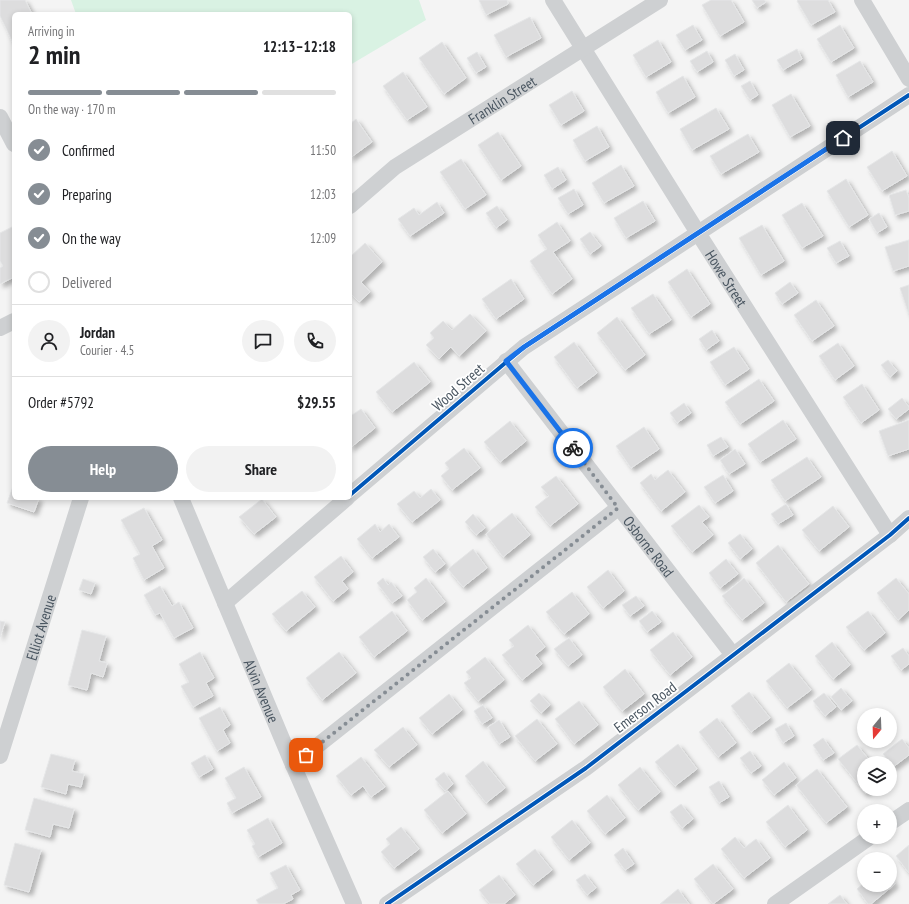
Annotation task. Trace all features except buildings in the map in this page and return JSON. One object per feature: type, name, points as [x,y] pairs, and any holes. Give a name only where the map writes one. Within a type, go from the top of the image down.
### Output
[{"type":"street","name":"Howe Street","points":[[553,0],[698,233],[890,535]]},
{"type":"street","name":"Franklin Street","points":[[352,204],[395,167],[660,0]]},
{"type":"street","points":[[862,0],[909,79]]},
{"type":"street","name":"Wood Street","points":[[352,493],[524,347],[909,95]]},
{"type":"street","points":[[0,117],[12,140]]},
{"type":"street","points":[[0,328],[12,322]]},
{"type":"street","name":"Osborne Road","points":[[506,361],[733,655]]},
{"type":"street","name":"Elliot Avenue","points":[[0,756],[80,500]]},
{"type":"street","name":"Alvin Avenue","points":[[182,500],[293,765],[354,904]]},
{"type":"street","points":[[225,603],[345,500]]},
{"type":"street","points":[[293,765],[618,508]]},
{"type":"street","name":"Emerson Road","points":[[387,904],[586,768],[890,535],[909,518]]},
{"type":"street","points":[[897,818],[909,810]]},
{"type":"street","points":[[775,904],[860,844]]},
{"type":"green space","points":[[71,0],[419,0],[426,20],[352,64],[352,12],[75,12]]},
{"type":"cycle path","points":[[352,493],[524,347],[909,95]]},
{"type":"cycle path","points":[[387,904],[586,768],[890,535],[909,518]]},
{"type":"way so far","points":[[306,755],[618,508],[573,448]]},
{"type":"route","points":[[573,448],[506,361],[524,347],[843,138]]}]
